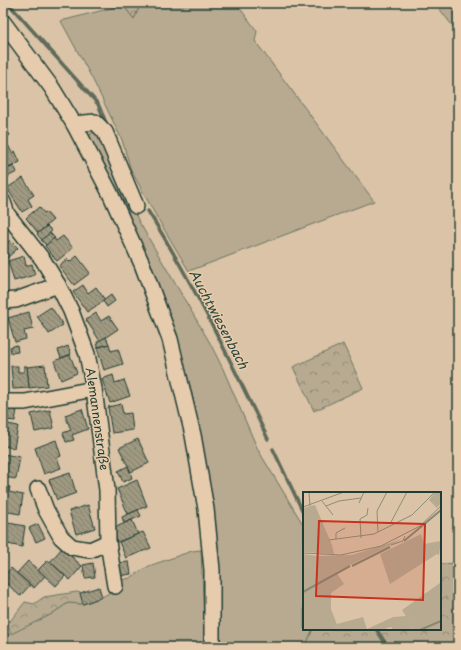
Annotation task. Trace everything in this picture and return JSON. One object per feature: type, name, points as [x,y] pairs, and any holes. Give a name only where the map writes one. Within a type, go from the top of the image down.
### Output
[{"type":"street","points":[[3,22],[52,88],[74,124],[110,193],[142,264],[170,339],[193,435],[206,509],[212,570],[212,647]]},
{"type":"street","points":[[74,124],[95,122],[105,132],[136,206]]},
{"type":"street","name":"Alemannenstraße","points":[[4,210],[43,260],[58,285],[71,311],[87,354],[94,388],[107,490],[108,542],[115,586]]},
{"type":"street","points":[[3,301],[16,300],[58,285]]},
{"type":"street","points":[[3,402],[25,402],[94,388]]},
{"type":"street","points":[[38,489],[46,510],[61,537],[72,547],[90,550],[108,542]]},
{"type":"green space","points":[[122,3],[141,3],[134,19],[123,5]]},
{"type":"green space","points":[[141,3],[236,3],[257,31],[255,41],[374,201],[189,271],[131,170],[122,140],[93,80],[61,21],[123,5],[134,19]]},
{"type":"green space","points":[[435,3],[458,3],[458,33]]},
{"type":"green space","points":[[91,133],[101,133],[138,220],[210,343],[223,369],[258,450],[303,524],[303,630],[313,630],[305,647],[219,647],[202,444],[191,389],[178,343],[88,140]]},
{"type":"green space","points":[[343,344],[363,388],[314,411],[293,367]]},
{"type":"green space","points":[[201,550],[204,623],[203,647],[3,647],[3,637],[50,615],[68,603],[83,604],[102,597],[116,589],[118,581],[130,578],[149,566],[192,551]]},
{"type":"green space","points":[[458,563],[458,647],[305,647],[313,630],[441,630],[441,564]]},
{"type":"green space","points":[[77,592],[80,593],[83,604],[68,603],[50,615],[11,634],[8,624],[25,602],[34,604],[44,597]]},
{"type":"building","points":[[3,126],[10,135],[3,140]]},
{"type":"building","points":[[8,145],[12,153],[15,151],[20,162],[3,171],[3,148]]},
{"type":"building","points":[[14,166],[17,172],[5,178],[3,171]]},
{"type":"building","points":[[23,178],[34,195],[28,199],[32,206],[22,212],[7,188]]},
{"type":"building","points":[[39,207],[53,220],[38,233],[26,218]]},
{"type":"building","points":[[47,226],[52,231],[42,240],[37,234]]},
{"type":"building","points":[[50,233],[55,238],[46,245],[41,240]]},
{"type":"building","points":[[63,236],[73,248],[57,261],[45,246],[54,238],[56,241]]},
{"type":"building","points":[[10,240],[18,248],[6,259],[3,255],[3,247]]},
{"type":"building","points":[[24,256],[26,266],[32,264],[35,275],[14,281],[8,261]]},
{"type":"building","points":[[77,256],[90,273],[74,285],[59,266],[67,259],[70,262]]},
{"type":"building","points":[[83,285],[88,293],[96,287],[105,300],[87,312],[73,292]]},
{"type":"building","points":[[111,295],[115,301],[107,307],[103,301]]},
{"type":"building","points":[[51,307],[63,325],[49,334],[37,316]]},
{"type":"building","points":[[29,312],[33,329],[24,331],[26,339],[15,342],[8,318]]},
{"type":"building","points":[[96,313],[101,321],[109,316],[118,329],[100,341],[86,320]]},
{"type":"building","points":[[106,337],[109,344],[98,347],[97,342]]},
{"type":"building","points":[[109,344],[111,351],[118,349],[123,364],[104,370],[97,348]]},
{"type":"building","points":[[17,345],[18,352],[11,353],[10,347]]},
{"type":"building","points":[[68,346],[71,354],[61,358],[58,350]]},
{"type":"building","points":[[70,355],[77,373],[61,380],[54,361]]},
{"type":"building","points":[[45,365],[47,386],[29,388],[27,367]]},
{"type":"building","points":[[11,366],[18,366],[18,372],[24,372],[24,366],[27,366],[29,388],[13,389]]},
{"type":"building","points":[[113,375],[115,383],[124,380],[130,396],[110,403],[102,379]]},
{"type":"building","points":[[121,404],[123,414],[131,413],[133,430],[112,433],[108,407]]},
{"type":"building","points":[[8,409],[17,410],[15,421],[6,420]]},
{"type":"building","points":[[82,409],[88,429],[72,435],[74,440],[66,442],[63,433],[71,430],[65,415]]},
{"type":"building","points":[[50,410],[54,428],[35,432],[31,414]]},
{"type":"building","points":[[3,423],[18,426],[14,448],[3,446]]},
{"type":"building","points":[[138,439],[149,463],[131,472],[119,448]]},
{"type":"building","points":[[56,440],[61,456],[57,458],[61,468],[44,474],[35,448]]},
{"type":"building","points":[[3,454],[20,457],[16,479],[3,477]]},
{"type":"building","points":[[128,466],[132,478],[123,482],[118,471]]},
{"type":"building","points":[[70,473],[76,493],[57,500],[49,480]]},
{"type":"building","points":[[137,480],[147,506],[128,514],[117,489]]},
{"type":"building","points":[[3,486],[10,487],[9,492],[23,495],[20,514],[3,511]]},
{"type":"building","points":[[88,505],[95,528],[76,534],[69,511]]},
{"type":"building","points":[[138,510],[141,516],[124,523],[122,517]]},
{"type":"building","points":[[132,520],[138,534],[115,543],[116,527]]},
{"type":"building","points":[[3,522],[25,526],[22,547],[3,543]]},
{"type":"building","points":[[38,524],[45,538],[36,542],[29,528]]},
{"type":"building","points":[[143,532],[151,548],[126,558],[119,542]]},
{"type":"building","points":[[62,548],[82,566],[70,580],[50,562]]},
{"type":"building","points":[[48,560],[65,576],[56,586],[38,570]]},
{"type":"building","points":[[28,561],[45,576],[34,588],[17,573]]},
{"type":"building","points":[[129,562],[131,574],[119,576],[117,563]]},
{"type":"building","points":[[93,563],[95,577],[85,578],[83,565]]},
{"type":"building","points":[[11,568],[30,585],[20,596],[3,580],[3,577]]},
{"type":"building","points":[[99,587],[102,597],[83,604],[80,593]]},
{"type":"waterway","name":"Auchtwiesenbach","points":[[8,3],[98,104],[107,125]]},
{"type":"waterway","name":"Auchtwiesenbach","points":[[148,211],[196,295],[226,352],[268,439]]},
{"type":"waterway","name":"Auchtwiesenbach","points":[[273,449],[303,512]]},
{"type":"waterway","name":"Auchtwiesenbach","points":[[377,630],[388,647]]}]
